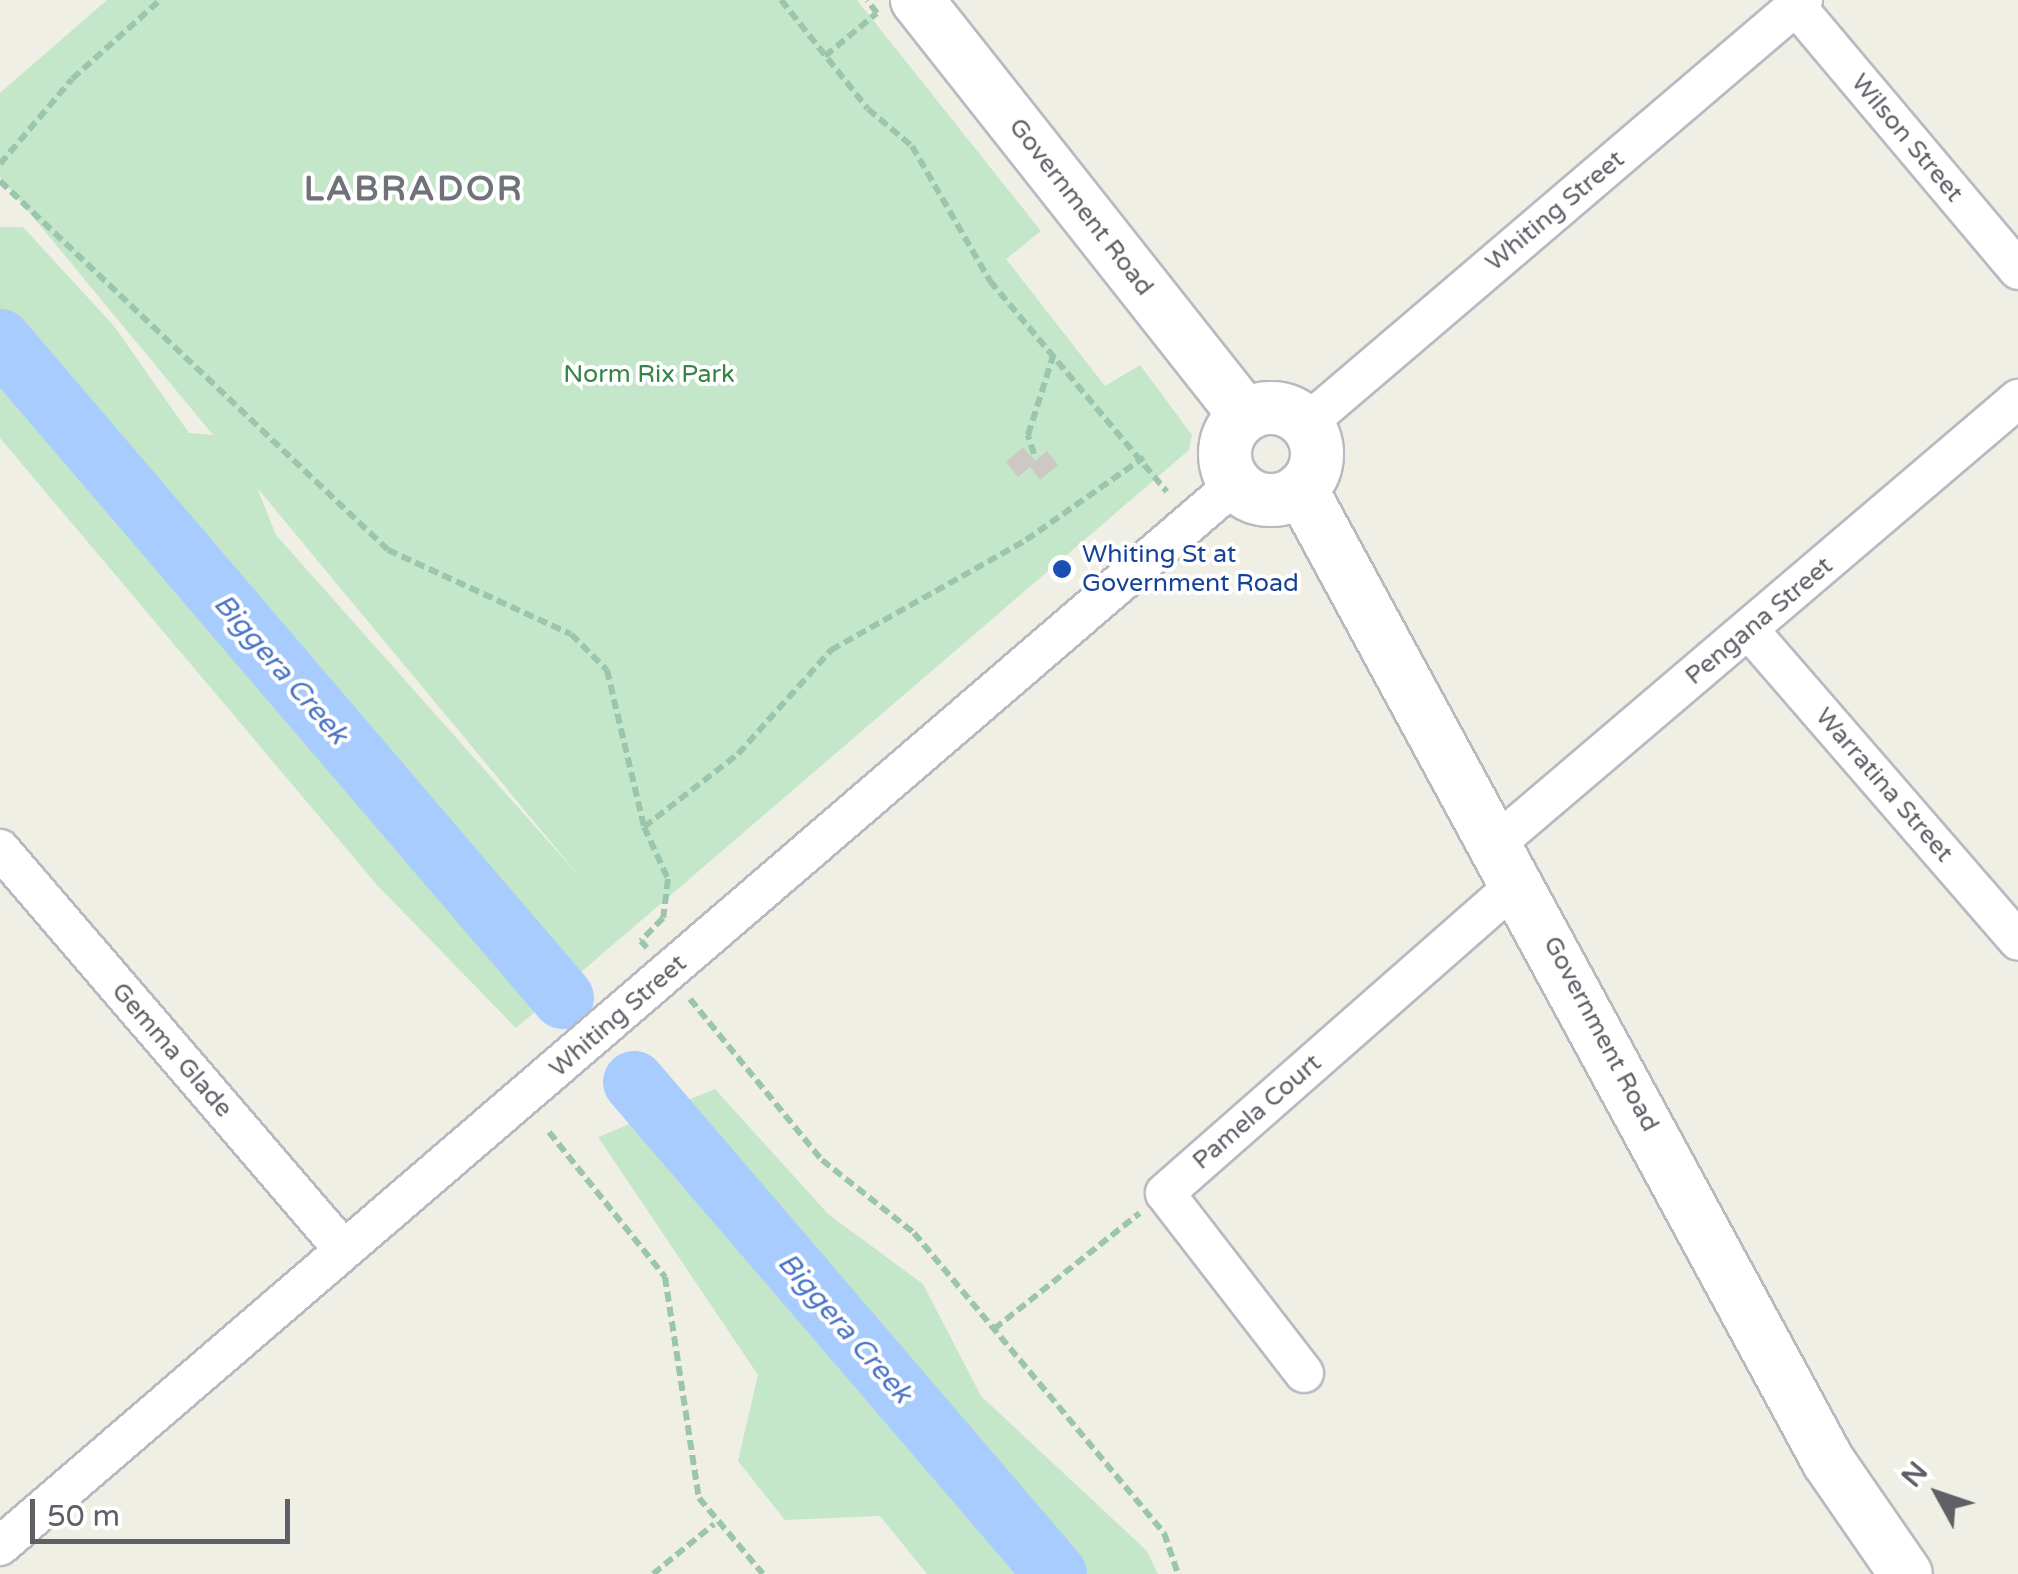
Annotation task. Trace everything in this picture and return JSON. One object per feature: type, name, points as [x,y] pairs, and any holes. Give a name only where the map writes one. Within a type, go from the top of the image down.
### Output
[{"type":"main road","name":"Government Road","points":[[917,0],[1245,415]]},
{"type":"main road","points":[[1277,407],[1307,423],[1318,458],[1301,489],[1274,500],[1235,484],[1226,440],[1245,415],[1277,407]]},
{"type":"main road","name":"Government Road","points":[[1301,489],[1510,861],[1828,1461],[1906,1574]]},
{"type":"street","name":"Wilson Street","points":[[1799,3],[2018,270]]},
{"type":"street","name":"Whiting Street","points":[[1307,423],[1799,3]]},
{"type":"street","name":"Pengana Street","points":[[1510,861],[1749,630],[2018,399]]},
{"type":"street","name":"Whiting Street","points":[[4,1533],[344,1250],[1235,484]]},
{"type":"street","name":"Warratina Street","points":[[1749,630],[2018,940]]},
{"type":"street","name":"Gemma Glade","points":[[0,849],[344,1250]]},
{"type":"street","name":"Pamela Court","points":[[1165,1193],[1510,861]]},
{"type":"street","points":[[1165,1193],[1304,1372]]},
{"type":"path","points":[[0,164],[72,79],[160,0]]},
{"type":"path","points":[[781,0],[825,56],[938,179],[990,281],[1171,488],[1164,494]]},
{"type":"path","points":[[825,56],[877,14],[867,0]]},
{"type":"path","points":[[0,181],[388,550],[512,602],[607,670],[644,827],[668,880],[663,918],[641,941],[649,951]]},
{"type":"path","points":[[1034,454],[1028,435],[1054,353]]},
{"type":"path","points":[[644,827],[738,754],[832,650],[1026,540],[1144,457]]},
{"type":"path","points":[[687,996],[822,1160],[914,1233],[1164,1533],[1178,1574]]},
{"type":"path","points":[[549,1132],[665,1278],[699,1498],[714,1524],[763,1574]]},
{"type":"path","points":[[994,1329],[1165,1193]]},
{"type":"path","points":[[653,1574],[714,1524]]},
{"type":"green space","name":"Norm Rix Park","points":[[107,0],[857,0],[1041,231],[1006,259],[1105,386],[1140,365],[1192,435],[1189,450],[516,1028],[377,885],[0,438],[0,227],[23,227],[114,326],[189,433],[213,435],[0,177],[0,93]],"holes":[[[259,490],[580,877],[276,535]]]},
{"type":"green space","points":[[715,1089],[828,1214],[923,1284],[981,1396],[1147,1551],[1158,1574],[927,1574],[880,1516],[785,1520],[738,1461],[758,1375],[598,1137]]},
{"type":"building","points":[[1023,447],[1035,461],[1047,451],[1058,465],[1040,480],[1030,467],[1018,477],[1006,462]]},
{"type":"waterway","name":"Biggera Creek","points":[[0,340],[563,998]]},
{"type":"waterway","name":"Biggera Creek","points":[[634,1082],[1056,1574]]},
{"type":"place","name":"Whiting St at Government Road","points":[[1062,569]]},
{"type":"district","name":"LABRADOR","points":[[414,189]]}]
